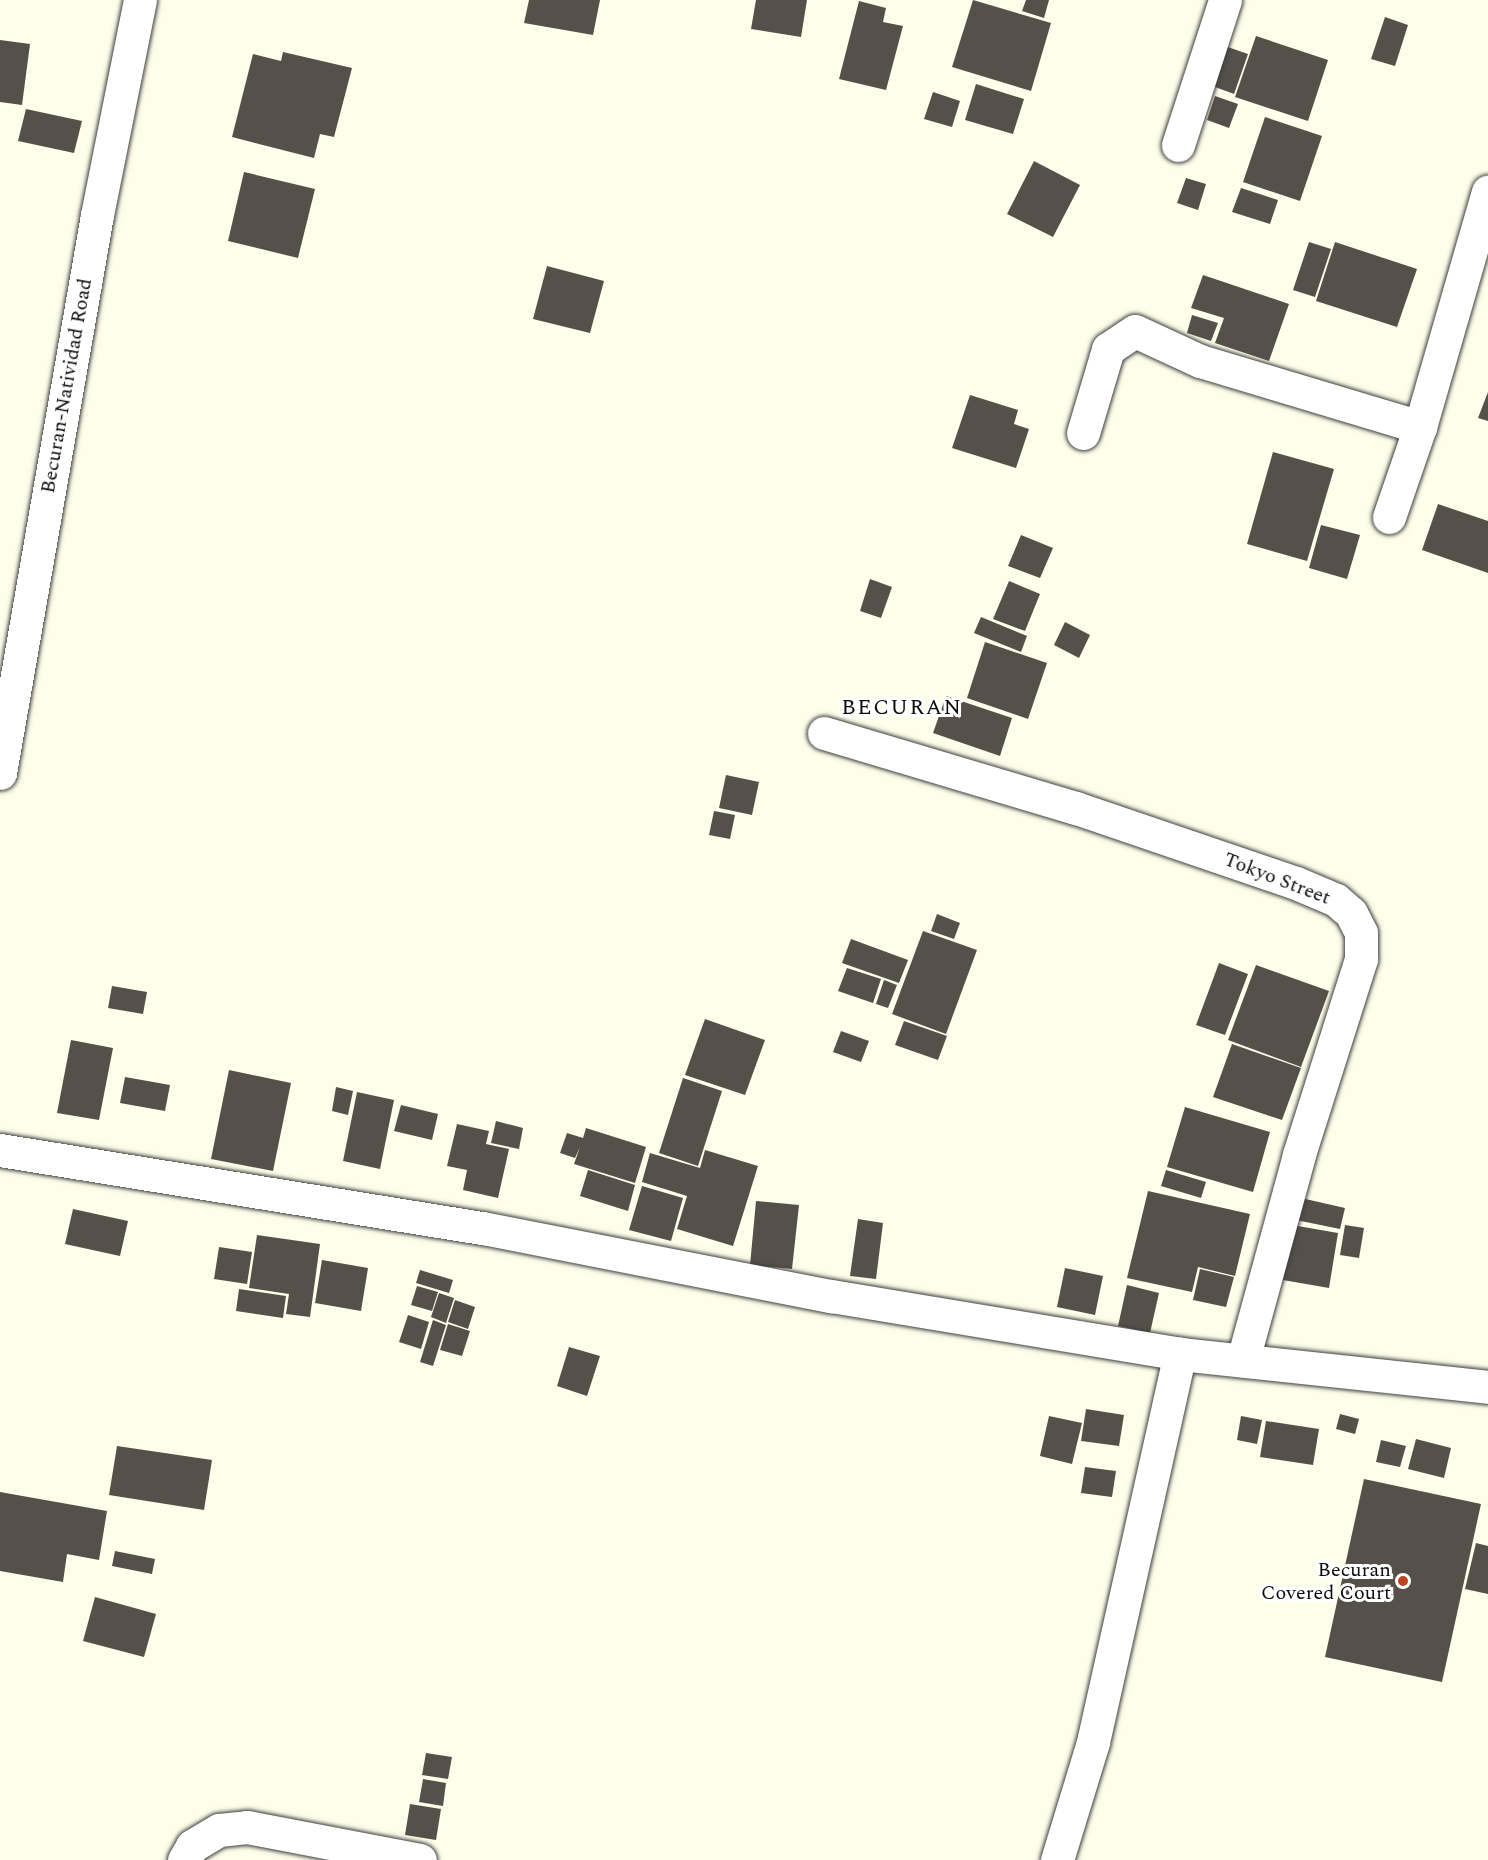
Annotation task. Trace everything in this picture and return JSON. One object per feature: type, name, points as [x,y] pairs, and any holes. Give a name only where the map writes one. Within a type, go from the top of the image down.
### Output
[{"type":"street","name":"Becuran-Natividad Road","points":[[0,773],[96,215],[140,0]]},
{"type":"street","points":[[1178,145],[1225,0]]},
{"type":"street","points":[[1389,517],[1420,427],[1488,192]]},
{"type":"street","points":[[1083,433],[1108,349],[1135,331],[1200,361],[1420,427]]},
{"type":"street","name":"Tokyo Street","points":[[824,733],[1076,808],[1286,879],[1336,900],[1351,914],[1361,933],[1361,959],[1299,1155],[1243,1360]]},
{"type":"street","points":[[0,1150],[483,1228],[831,1296],[1180,1354],[1488,1388]]},
{"type":"street","points":[[1057,1860],[1093,1742],[1180,1354]]},
{"type":"street","points":[[184,1860],[192,1846],[219,1830],[247,1827],[420,1860]]},
{"type":"building","points":[[529,0],[600,0],[593,35],[524,23]]},
{"type":"building","points":[[756,0],[807,0],[801,37],[751,29]]},
{"type":"building","points":[[973,0],[1051,23],[1031,91],[952,67]]},
{"type":"building","points":[[1026,0],[1049,0],[1044,18],[1022,11]]},
{"type":"building","points":[[859,1],[886,8],[883,22],[903,26],[886,90],[839,79]]},
{"type":"building","points":[[1385,17],[1408,25],[1395,66],[1371,59]]},
{"type":"building","points":[[1256,36],[1328,60],[1308,121],[1235,97]]},
{"type":"building","points":[[0,40],[30,44],[22,105],[0,102]]},
{"type":"building","points":[[1222,45],[1248,54],[1234,94],[1207,84]]},
{"type":"building","points":[[283,52],[352,68],[334,137],[320,134],[314,158],[232,137],[253,54],[281,61]]},
{"type":"building","points":[[976,84],[1024,99],[1013,134],[965,120]]},
{"type":"building","points":[[933,92],[960,101],[952,127],[924,119]]},
{"type":"building","points":[[1215,96],[1238,104],[1229,128],[1207,120]]},
{"type":"building","points":[[26,109],[82,121],[74,153],[18,141]]},
{"type":"building","points":[[1265,117],[1322,136],[1300,201],[1243,182]]},
{"type":"building","points":[[1034,161],[1080,185],[1053,237],[1007,214]]},
{"type":"building","points":[[244,172],[315,189],[298,258],[228,241]]},
{"type":"building","points":[[1186,178],[1206,184],[1198,210],[1177,203]]},
{"type":"building","points":[[1241,188],[1278,200],[1270,224],[1232,212]]},
{"type":"building","points":[[1309,242],[1331,249],[1315,297],[1293,290]]},
{"type":"building","points":[[1335,242],[1417,269],[1397,327],[1316,301]]},
{"type":"building","points":[[547,266],[604,281],[590,333],[533,319]]},
{"type":"building","points":[[1203,275],[1289,304],[1269,361],[1215,343],[1224,318],[1191,308]]},
{"type":"building","points":[[1192,315],[1218,323],[1211,341],[1187,333]]},
{"type":"building","points":[[1488,392],[1488,421],[1478,418]]},
{"type":"building","points":[[970,395],[1018,410],[1014,424],[1029,429],[1016,468],[952,448]]},
{"type":"building","points":[[1273,452],[1334,469],[1307,561],[1247,544]]},
{"type":"building","points":[[1438,504],[1488,521],[1488,573],[1422,550]]},
{"type":"building","points":[[1321,525],[1360,535],[1347,579],[1309,568]]},
{"type":"building","points":[[1021,535],[1053,548],[1040,578],[1008,566]]},
{"type":"building","points":[[870,579],[892,587],[881,618],[860,611]]},
{"type":"building","points":[[1009,581],[1040,594],[1025,631],[993,619]]},
{"type":"building","points":[[981,617],[1027,636],[1021,652],[974,633]]},
{"type":"building","points":[[1065,622],[1090,635],[1079,658],[1054,645]]},
{"type":"building","points":[[985,642],[1047,663],[1028,719],[967,698]]},
{"type":"building","points":[[946,696],[1012,718],[1000,756],[933,733]]},
{"type":"building","points":[[726,775],[759,782],[752,815],[719,808]]},
{"type":"building","points":[[714,811],[735,815],[730,839],[709,835]]},
{"type":"building","points":[[937,914],[960,923],[954,939],[931,931]]},
{"type":"building","points":[[923,931],[977,950],[946,1034],[892,1014]]},
{"type":"building","points":[[851,939],[908,960],[899,983],[842,963]]},
{"type":"building","points":[[1219,963],[1248,974],[1225,1035],[1196,1025]]},
{"type":"building","points":[[1256,965],[1329,991],[1301,1067],[1228,1040]]},
{"type":"building","points":[[847,968],[881,979],[873,1003],[838,991]]},
{"type":"building","points":[[884,980],[897,985],[888,1008],[876,1004]]},
{"type":"building","points":[[112,986],[147,992],[143,1014],[108,1008]]},
{"type":"building","points":[[705,1019],[765,1040],[745,1095],[685,1075]]},
{"type":"building","points":[[904,1021],[947,1036],[938,1060],[895,1045]]},
{"type":"building","points":[[841,1031],[869,1041],[861,1062],[833,1052]]},
{"type":"building","points":[[71,1040],[113,1048],[99,1120],[57,1113]]},
{"type":"building","points":[[1232,1044],[1301,1068],[1282,1120],[1213,1097]]},
{"type":"building","points":[[229,1070],[291,1083],[273,1171],[211,1159]]},
{"type":"building","points":[[125,1077],[170,1085],[165,1111],[120,1103]]},
{"type":"building","points":[[683,1078],[722,1091],[698,1166],[659,1153]]},
{"type":"building","points":[[336,1087],[353,1091],[348,1115],[332,1111]]},
{"type":"building","points":[[357,1092],[394,1100],[380,1169],[343,1161]]},
{"type":"building","points":[[401,1105],[438,1114],[432,1140],[394,1131]]},
{"type":"building","points":[[1185,1107],[1270,1132],[1253,1192],[1167,1167]]},
{"type":"building","points":[[496,1121],[523,1128],[519,1149],[491,1143]]},
{"type":"building","points":[[457,1124],[489,1131],[486,1144],[509,1149],[498,1198],[463,1190],[467,1170],[447,1166]]},
{"type":"building","points":[[586,1128],[646,1147],[635,1183],[574,1164],[580,1147],[575,1158],[560,1153],[567,1133],[583,1138]]},
{"type":"building","points":[[705,1150],[758,1166],[733,1246],[677,1229],[687,1196],[642,1182],[650,1153],[700,1168]]},
{"type":"building","points":[[588,1170],[635,1185],[628,1211],[580,1196]]},
{"type":"building","points":[[1166,1170],[1206,1182],[1201,1198],[1161,1186]]},
{"type":"building","points":[[642,1186],[683,1198],[671,1241],[629,1230]]},
{"type":"building","points":[[1148,1191],[1250,1214],[1235,1276],[1198,1267],[1192,1292],[1127,1278]]},
{"type":"building","points":[[1301,1198],[1345,1208],[1340,1229],[1296,1220]]},
{"type":"building","points":[[756,1201],[799,1205],[792,1269],[750,1265]]},
{"type":"building","points":[[73,1209],[128,1221],[120,1256],[65,1244]]},
{"type":"building","points":[[858,1219],[883,1223],[876,1279],[850,1276]]},
{"type":"building","points":[[1292,1225],[1338,1233],[1329,1288],[1283,1280]]},
{"type":"building","points":[[1345,1225],[1364,1228],[1359,1258],[1340,1255]]},
{"type":"building","points":[[257,1235],[320,1244],[310,1317],[286,1314],[289,1294],[249,1288]]},
{"type":"building","points":[[219,1247],[252,1252],[247,1284],[214,1279]]},
{"type":"building","points":[[322,1260],[368,1268],[361,1311],[315,1303]]},
{"type":"building","points":[[1065,1268],[1103,1276],[1095,1315],[1057,1307]]},
{"type":"building","points":[[1200,1269],[1234,1277],[1226,1307],[1193,1300]]},
{"type":"building","points":[[420,1270],[453,1280],[449,1293],[416,1283]]},
{"type":"building","points":[[1127,1285],[1159,1293],[1150,1333],[1118,1326]]},
{"type":"building","points":[[417,1286],[438,1292],[432,1311],[411,1305]]},
{"type":"building","points":[[239,1289],[286,1296],[283,1318],[236,1311]]},
{"type":"building","points":[[439,1293],[454,1298],[446,1323],[431,1317]]},
{"type":"building","points":[[455,1300],[475,1307],[468,1329],[448,1322]]},
{"type":"building","points":[[408,1315],[429,1322],[421,1349],[399,1342]]},
{"type":"building","points":[[433,1320],[446,1325],[433,1366],[420,1362]]},
{"type":"building","points":[[448,1324],[470,1331],[462,1356],[440,1350]]},
{"type":"building","points":[[569,1347],[600,1356],[587,1396],[557,1386]]},
{"type":"building","points":[[1086,1409],[1124,1415],[1119,1446],[1081,1441]]},
{"type":"building","points":[[1340,1414],[1359,1419],[1355,1434],[1336,1429]]},
{"type":"building","points":[[1049,1416],[1082,1423],[1072,1464],[1040,1456]]},
{"type":"building","points":[[1241,1416],[1262,1420],[1257,1444],[1237,1440]]},
{"type":"building","points":[[1266,1421],[1319,1429],[1313,1465],[1260,1457]]},
{"type":"building","points":[[1416,1439],[1451,1448],[1444,1478],[1408,1469]]},
{"type":"building","points":[[1381,1440],[1406,1446],[1400,1467],[1376,1462]]},
{"type":"building","points":[[117,1446],[212,1460],[204,1510],[109,1495]]},
{"type":"building","points":[[1085,1467],[1116,1471],[1112,1497],[1081,1493]]},
{"type":"building","name":"Becuran Covered Court","points":[[1364,1479],[1481,1504],[1442,1682],[1325,1657]]},
{"type":"building","points":[[0,1492],[107,1511],[99,1560],[67,1554],[63,1582],[0,1571]]},
{"type":"building","points":[[1476,1543],[1488,1546],[1488,1594],[1465,1589]]},
{"type":"building","points":[[115,1551],[155,1559],[152,1574],[112,1566]]},
{"type":"building","points":[[95,1597],[156,1614],[144,1657],[83,1641]]},
{"type":"building","points":[[426,1753],[452,1757],[448,1779],[422,1775]]},
{"type":"building","points":[[423,1779],[446,1783],[443,1806],[419,1802]]},
{"type":"building","points":[[410,1804],[441,1809],[436,1840],[405,1835]]},
{"type":"place","name":"Becuran Covered Court","points":[[1403,1581]]},
{"type":"district","name":"BECURAN","points":[[902,708]]}]
